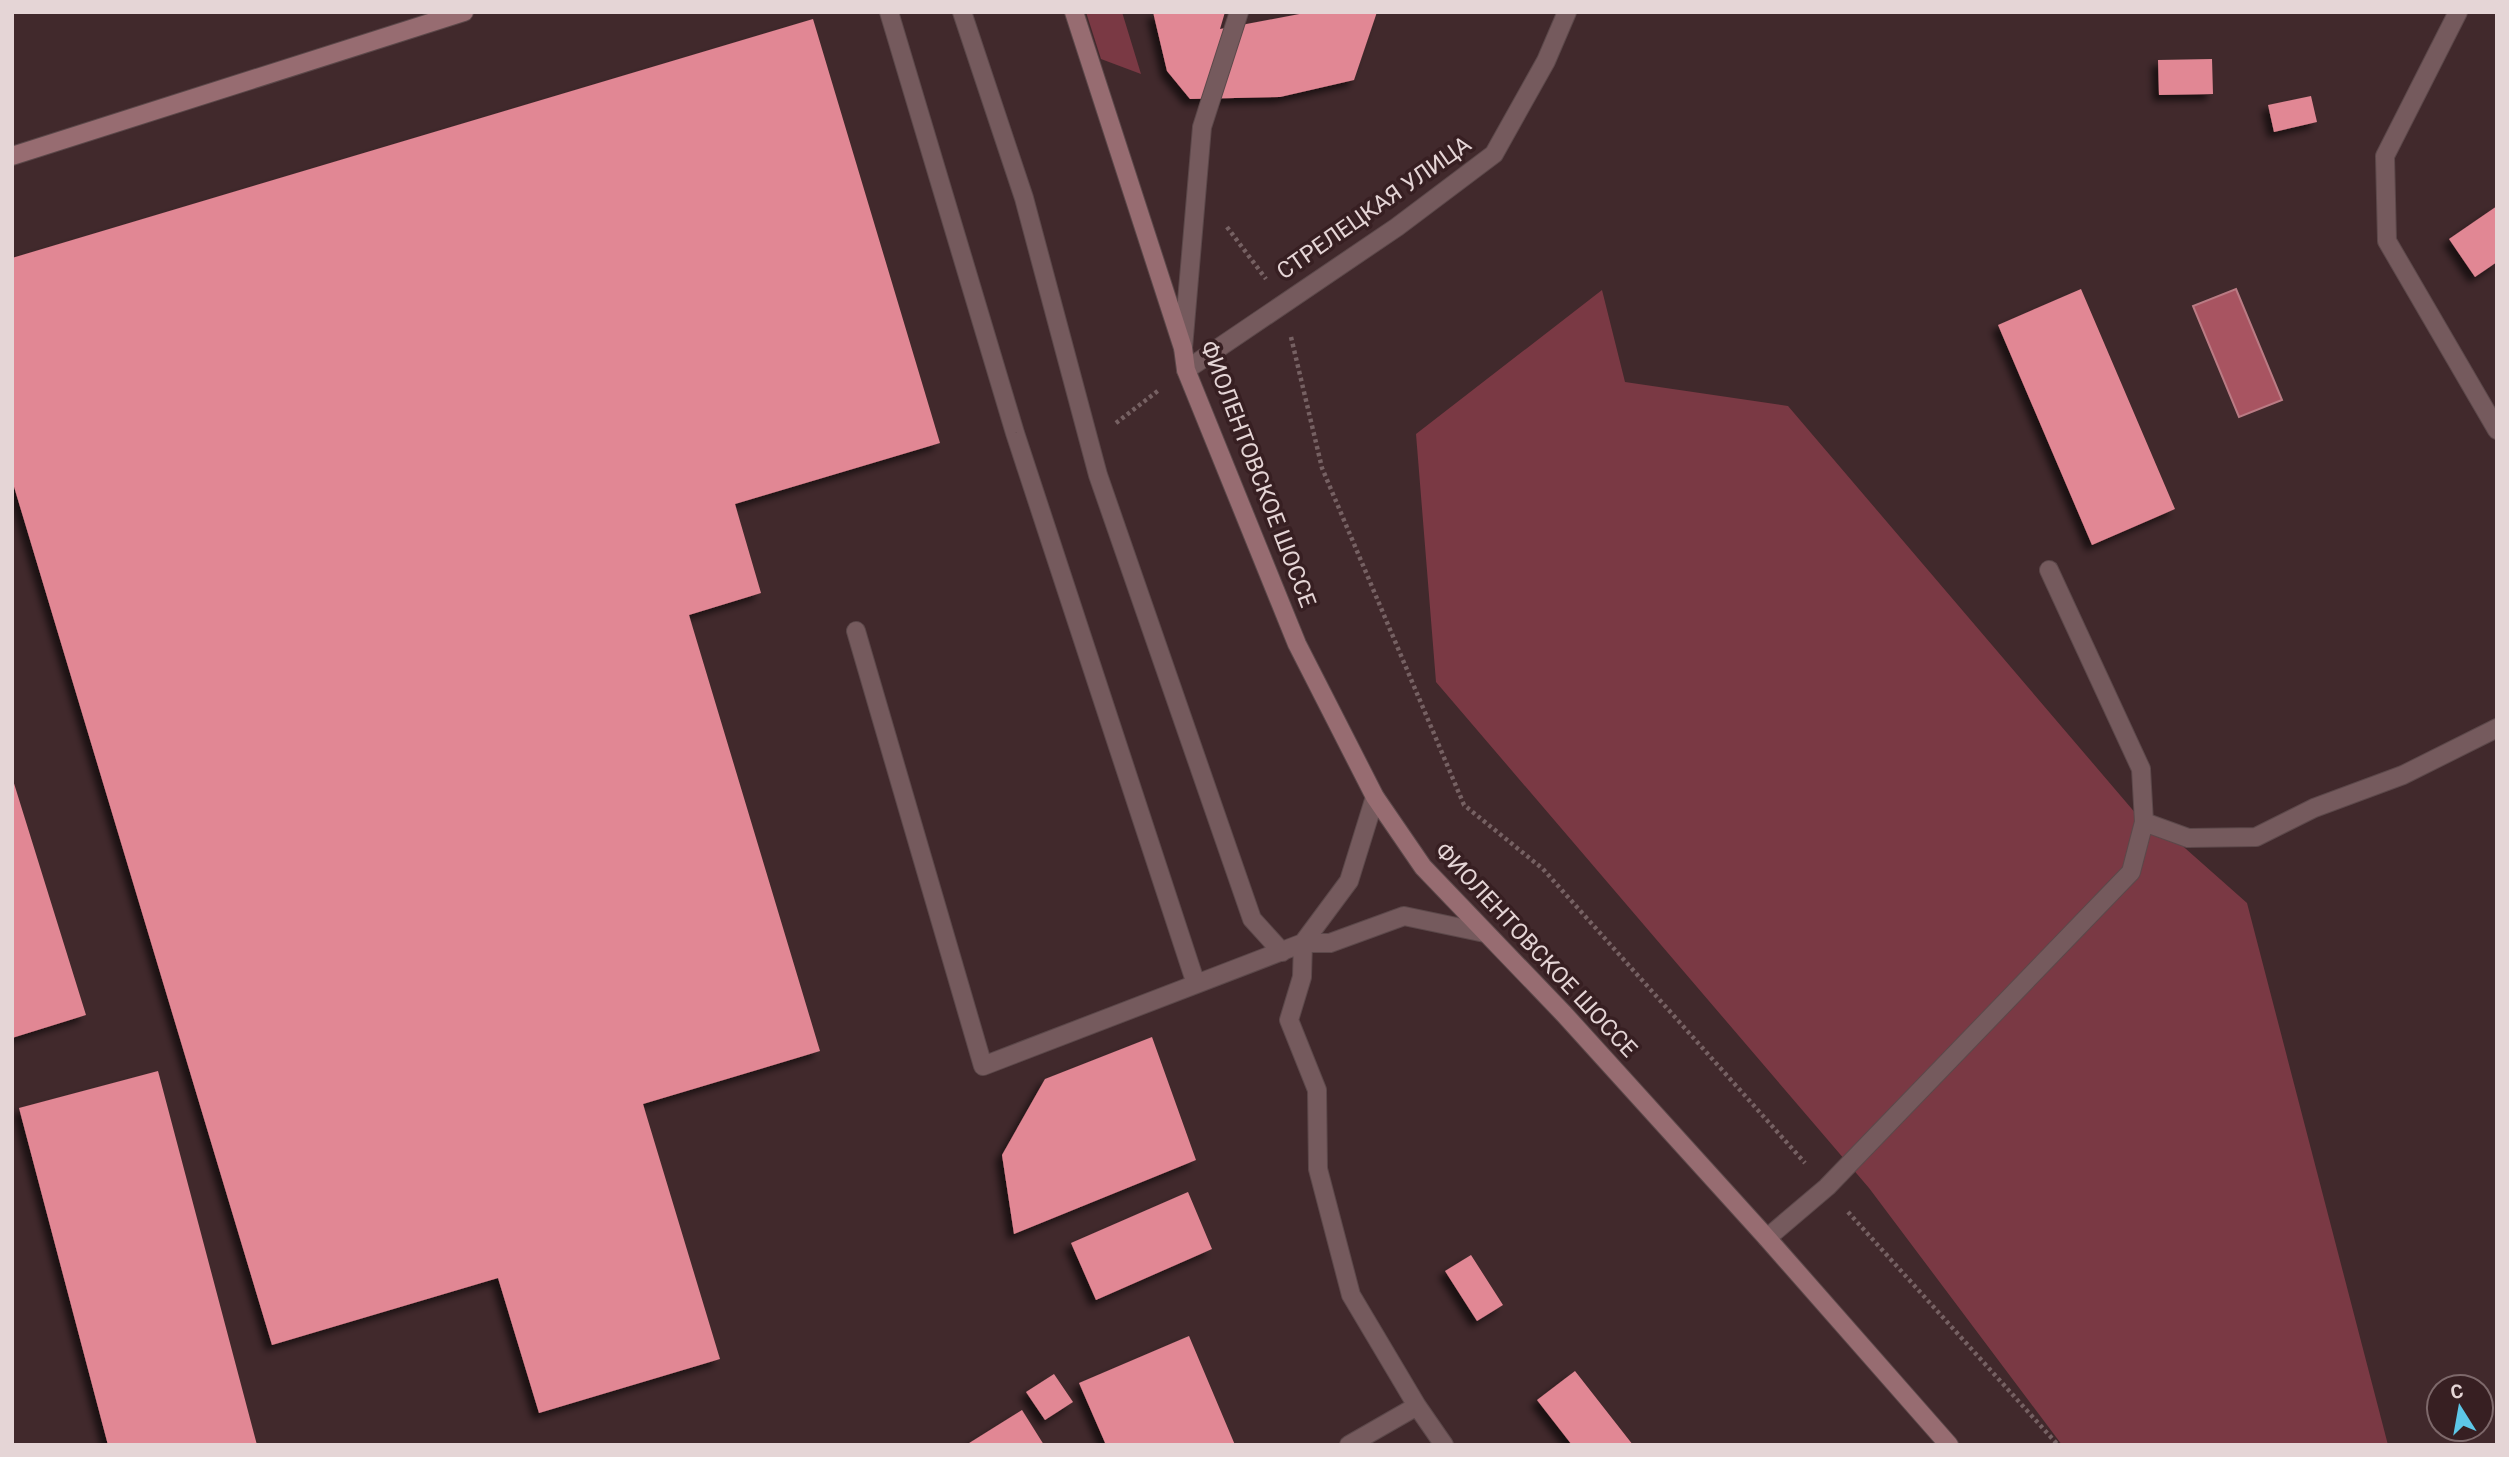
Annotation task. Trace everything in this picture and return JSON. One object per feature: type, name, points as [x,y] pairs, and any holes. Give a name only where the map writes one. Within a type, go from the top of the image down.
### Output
[{"type":"main road","points":[[12,156],[464,12]]},
{"type":"main road","name":"ФИОЛЕНТОВСКОЕ ШОССЕ","points":[[1074,12],[1183,348],[1186,370],[1297,644],[1375,797],[1423,867],[1564,1014],[1950,1445]]},
{"type":"street","points":[[889,12],[1015,433],[1196,984]]},
{"type":"street","points":[[962,12],[1024,198],[1098,475],[1252,919],[1282,952]]},
{"type":"street","points":[[1183,348],[1202,127],[1239,12]]},
{"type":"street","name":"СТРЕЛЕЦКАЯ УЛИЦА","points":[[1186,370],[1397,227],[1494,154],[1546,61],[1567,12]]},
{"type":"street","points":[[2458,12],[2385,156],[2387,241],[2497,430]]},
{"type":"street","points":[[1767,1238],[1827,1187],[2130,872],[2144,822],[2141,769],[2049,570]]},
{"type":"street","points":[[856,631],[983,1066],[1303,943],[1330,943],[1404,916],[1485,933]]},
{"type":"street","points":[[2144,822],[2188,838],[2256,837],[2314,808],[2403,775],[2497,728]]},
{"type":"street","points":[[1375,797],[1349,881],[1303,943],[1302,977],[1289,1020],[1317,1090],[1318,1169],[1350,1295],[1417,1406],[1444,1445]]},
{"type":"street","points":[[1349,1445],[1417,1406]]},
{"type":"path","points":[[1221,218],[1283,302],[1322,468],[1464,805],[1543,869],[2057,1445]]},
{"type":"path","points":[[1090,443],[1186,370]]},
{"type":"shaded area","points":[[1086,12],[1122,12],[1141,74],[1101,59]]},
{"type":"shaded area","points":[[2236,289],[2282,400],[2239,417],[2193,306]]},
{"type":"shaded area","points":[[1602,290],[1625,382],[1788,406],[2143,822],[2177,841],[2247,903],[2388,1445],[2062,1445],[1869,1188],[1436,682],[1416,434]]},
{"type":"building","points":[[1153,12],[1225,12],[1220,29],[1310,12],[1377,12],[1354,80],[1280,97],[1190,99],[1167,71]]},
{"type":"building","points":[[813,19],[940,443],[735,504],[761,593],[689,615],[820,1051],[643,1104],[720,1359],[539,1413],[498,1278],[272,1345],[12,480],[12,258]]},
{"type":"building","points":[[2212,59],[2213,94],[2159,95],[2158,60]]},
{"type":"building","points":[[2311,96],[2317,122],[2274,132],[2268,105]]},
{"type":"building","points":[[2497,206],[2497,262],[2475,277],[2449,239]]},
{"type":"building","points":[[2081,289],[2175,509],[2092,545],[1998,325]]},
{"type":"building","points":[[12,777],[86,1015],[12,1038]]},
{"type":"building","points":[[1152,1037],[1196,1160],[1014,1234],[1002,1155],[1045,1079]]},
{"type":"building","points":[[158,1071],[257,1445],[108,1445],[19,1108]]},
{"type":"building","points":[[1188,1192],[1212,1249],[1096,1300],[1071,1243]]},
{"type":"building","points":[[1471,1255],[1503,1305],[1477,1321],[1445,1271]]},
{"type":"building","points":[[1189,1336],[1235,1445],[1106,1445],[1079,1383]]},
{"type":"building","points":[[1575,1371],[1633,1445],[1572,1445],[1537,1400]]},
{"type":"building","points":[[1054,1374],[1073,1402],[1045,1420],[1026,1392]]},
{"type":"building","points":[[1022,1410],[1044,1445],[966,1445]]}]
